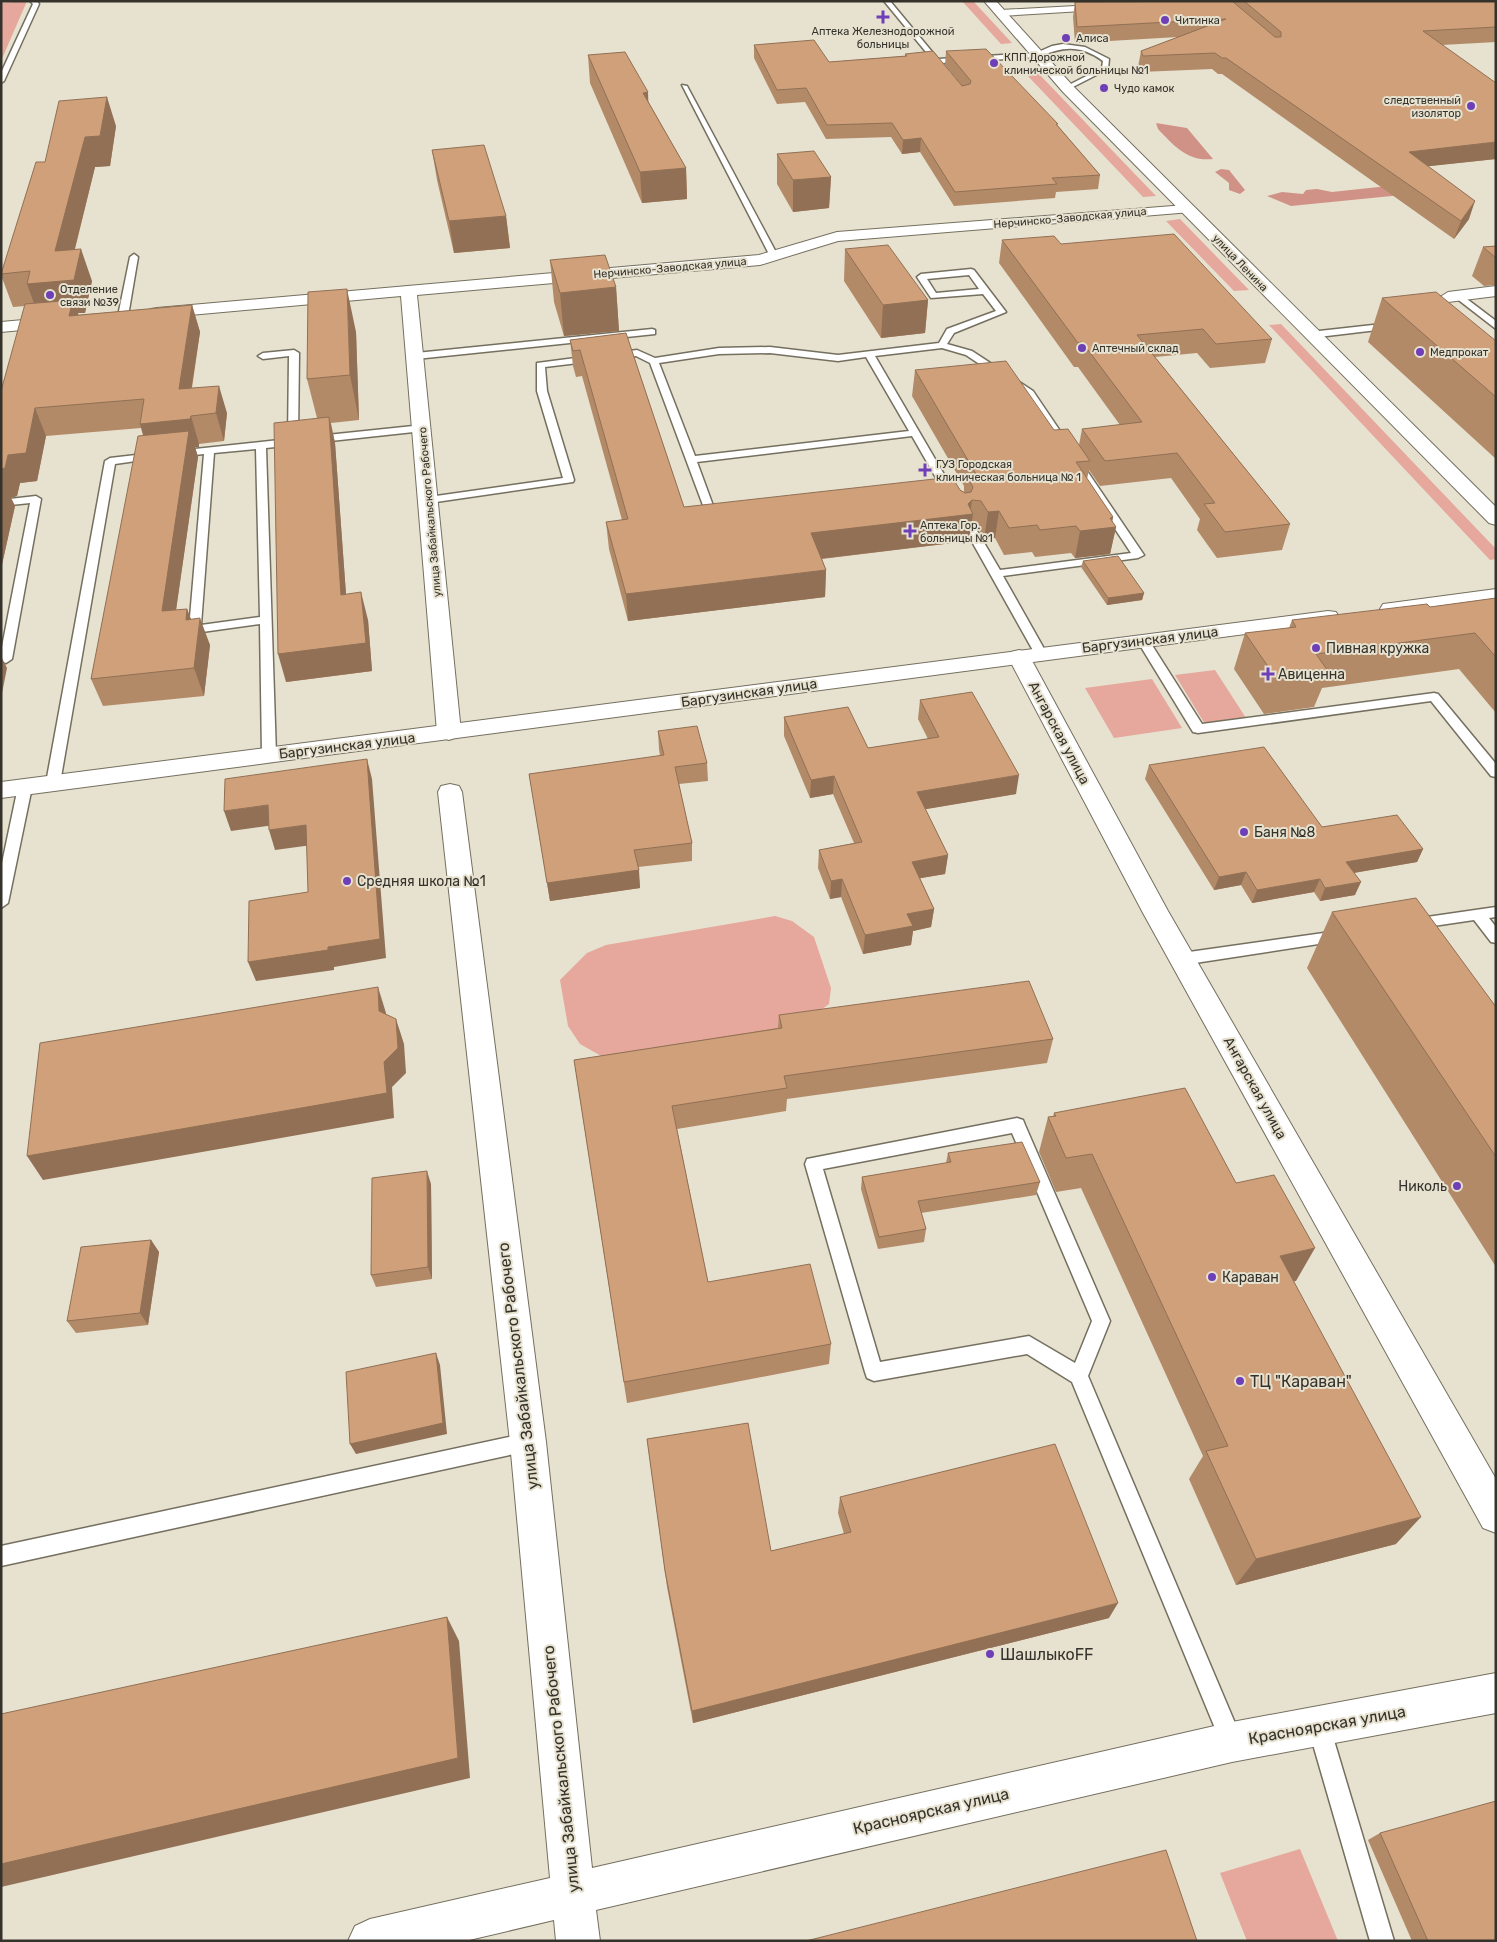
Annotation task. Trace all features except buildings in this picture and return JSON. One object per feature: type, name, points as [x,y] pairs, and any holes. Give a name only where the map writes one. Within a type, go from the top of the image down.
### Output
[{"type":"street","name":"улица Ленина","points":[[990,1],[1067,88],[1310,335],[1496,519]]},
{"type":"street","points":[[1001,13],[1126,6]]},
{"type":"street","name":"Нерчинско-Заводская улица","points":[[104,318],[760,260],[837,237],[1186,208]]},
{"type":"street","name":"улица Забайкальского Рабочего","points":[[409,291],[423,428],[449,732]]},
{"type":"street","points":[[1453,296],[1496,291]]},
{"type":"street","points":[[1,327],[76,320]]},
{"type":"street","name":"Баргузинская улица","points":[[1,790],[1496,595]]},
{"type":"street","name":"Ангарская улица","points":[[1030,656],[1182,959],[1496,1515]]},
{"type":"street","name":"улица Забайкальского Рабочего","points":[[450,792],[528,1442],[578,1941]]},
{"type":"street","name":"Красноярская улица","points":[[370,1941],[1232,1742],[1496,1694]]},
{"type":"lane","points":[[1,81],[36,4],[33,1]]},
{"type":"lane","points":[[888,1],[948,75]]},
{"type":"lane","points":[[937,62],[1038,55],[1053,48],[1069,47],[1098,53],[1107,60],[1105,70],[1067,88]]},
{"type":"lane","points":[[684,86],[774,256]]},
{"type":"lane","points":[[123,316],[134,257]]},
{"type":"lane","points":[[942,345],[950,331],[1001,312],[971,272],[922,277],[934,296],[985,291]]},
{"type":"lane","points":[[1453,296],[1496,326]]},
{"type":"lane","points":[[1310,335],[1404,325]]},
{"type":"lane","points":[[416,356],[652,332]]},
{"type":"lane","points":[[429,500],[569,480],[542,391],[540,365],[637,353],[654,361],[719,352],[770,350],[838,358],[942,345],[969,353],[1030,393],[1138,555],[996,574]]},
{"type":"lane","points":[[263,356],[294,354],[293,442]]},
{"type":"lane","points":[[869,354],[958,507]]},
{"type":"lane","points":[[654,361],[714,522]]},
{"type":"lane","points":[[53,783],[110,460],[423,428]]},
{"type":"lane","points":[[691,460],[914,433]]},
{"type":"lane","points":[[261,445],[269,755]]},
{"type":"lane","points":[[209,450],[194,629],[266,620]]},
{"type":"lane","points":[[1,503],[36,499],[6,659]]},
{"type":"lane","points":[[972,531],[996,574],[1030,656]]},
{"type":"lane","points":[[1144,642],[1198,729],[1434,697],[1496,773]]},
{"type":"lane","points":[[1,904],[25,787]]},
{"type":"lane","points":[[1399,926],[1496,912]]},
{"type":"lane","points":[[1478,915],[1496,938]]},
{"type":"lane","points":[[1182,959],[1350,934]]},
{"type":"lane","points":[[1079,1376],[1101,1321],[1017,1125],[813,1164],[874,1372],[1029,1345],[1079,1376],[1232,1742]]},
{"type":"lane","points":[[1,1556],[528,1442]]},
{"type":"lane","points":[[1319,1727],[1382,1941]]},
{"type":"shaded area","points":[[27,1],[1,61],[1,3]]},
{"type":"shaded area","points":[[962,1],[973,1],[1012,43],[1001,44]]},
{"type":"shaded area","points":[[1038,73],[1156,196],[1143,197],[1026,74]]},
{"type":"shaded area","points":[[1156,123],[1187,128],[1213,159],[1196,158],[1182,152],[1158,129]]},
{"type":"shaded area","points":[[1221,169],[1229,170],[1245,190],[1240,194],[1229,190],[1229,183],[1215,172]]},
{"type":"shaded area","points":[[1425,182],[1432,192],[1291,206],[1267,196],[1282,192],[1303,194],[1306,190],[1317,189],[1332,192]]},
{"type":"shaded area","points":[[1180,219],[1249,290],[1234,291],[1166,221]]},
{"type":"shaded area","points":[[1281,324],[1496,549],[1496,559],[1490,560],[1269,325]]},
{"type":"shaded area","points":[[1215,670],[1246,718],[1205,724],[1175,675]]},
{"type":"shaded area","points":[[1152,679],[1182,728],[1114,738],[1085,688]]},
{"type":"shaded area","points":[[775,916],[792,921],[814,937],[831,988],[829,1004],[791,1030],[610,1061],[580,1044],[568,1026],[560,980],[587,953],[606,945]]},
{"type":"shaded area","points":[[1300,1849],[1338,1941],[1247,1941],[1220,1873]]},
{"type":"place","name":"Аптека Железнодорожной больницы","points":[[883,17]]},
{"type":"place","name":"Читинка","points":[[1165,20]]},
{"type":"place","name":"Алиса","points":[[1066,38]]},
{"type":"place","name":"КПП Дорожной клинической больницы №1","points":[[994,63]]},
{"type":"place","name":"Чудо камок","points":[[1104,88]]},
{"type":"place","name":"следственный изолятор","points":[[1471,106]]},
{"type":"place","name":"Отделение связи №39","points":[[50,295]]},
{"type":"place","name":"Аптечный склад","points":[[1082,348]]},
{"type":"place","name":"Медпрокат","points":[[1420,352]]},
{"type":"place","name":"ГУЗ Городская клиническая больница № 1","points":[[925,470]]},
{"type":"place","name":"Аптека Гор. больницы №1","points":[[910,531]]},
{"type":"place","name":"Пивная кружка","points":[[1316,648]]},
{"type":"place","name":"Авиценна","points":[[1268,674]]},
{"type":"place","name":"Баня №8","points":[[1244,832]]},
{"type":"place","name":"Средняя школа №1","points":[[347,881]]},
{"type":"place","name":"Николь","points":[[1457,1186]]},
{"type":"place","name":"Караван","points":[[1212,1277]]},
{"type":"place","name":"ТЦ \"Караван\"","points":[[1240,1381]]},
{"type":"place","name":"ШашлыкоFF","points":[[990,1654]]}]
